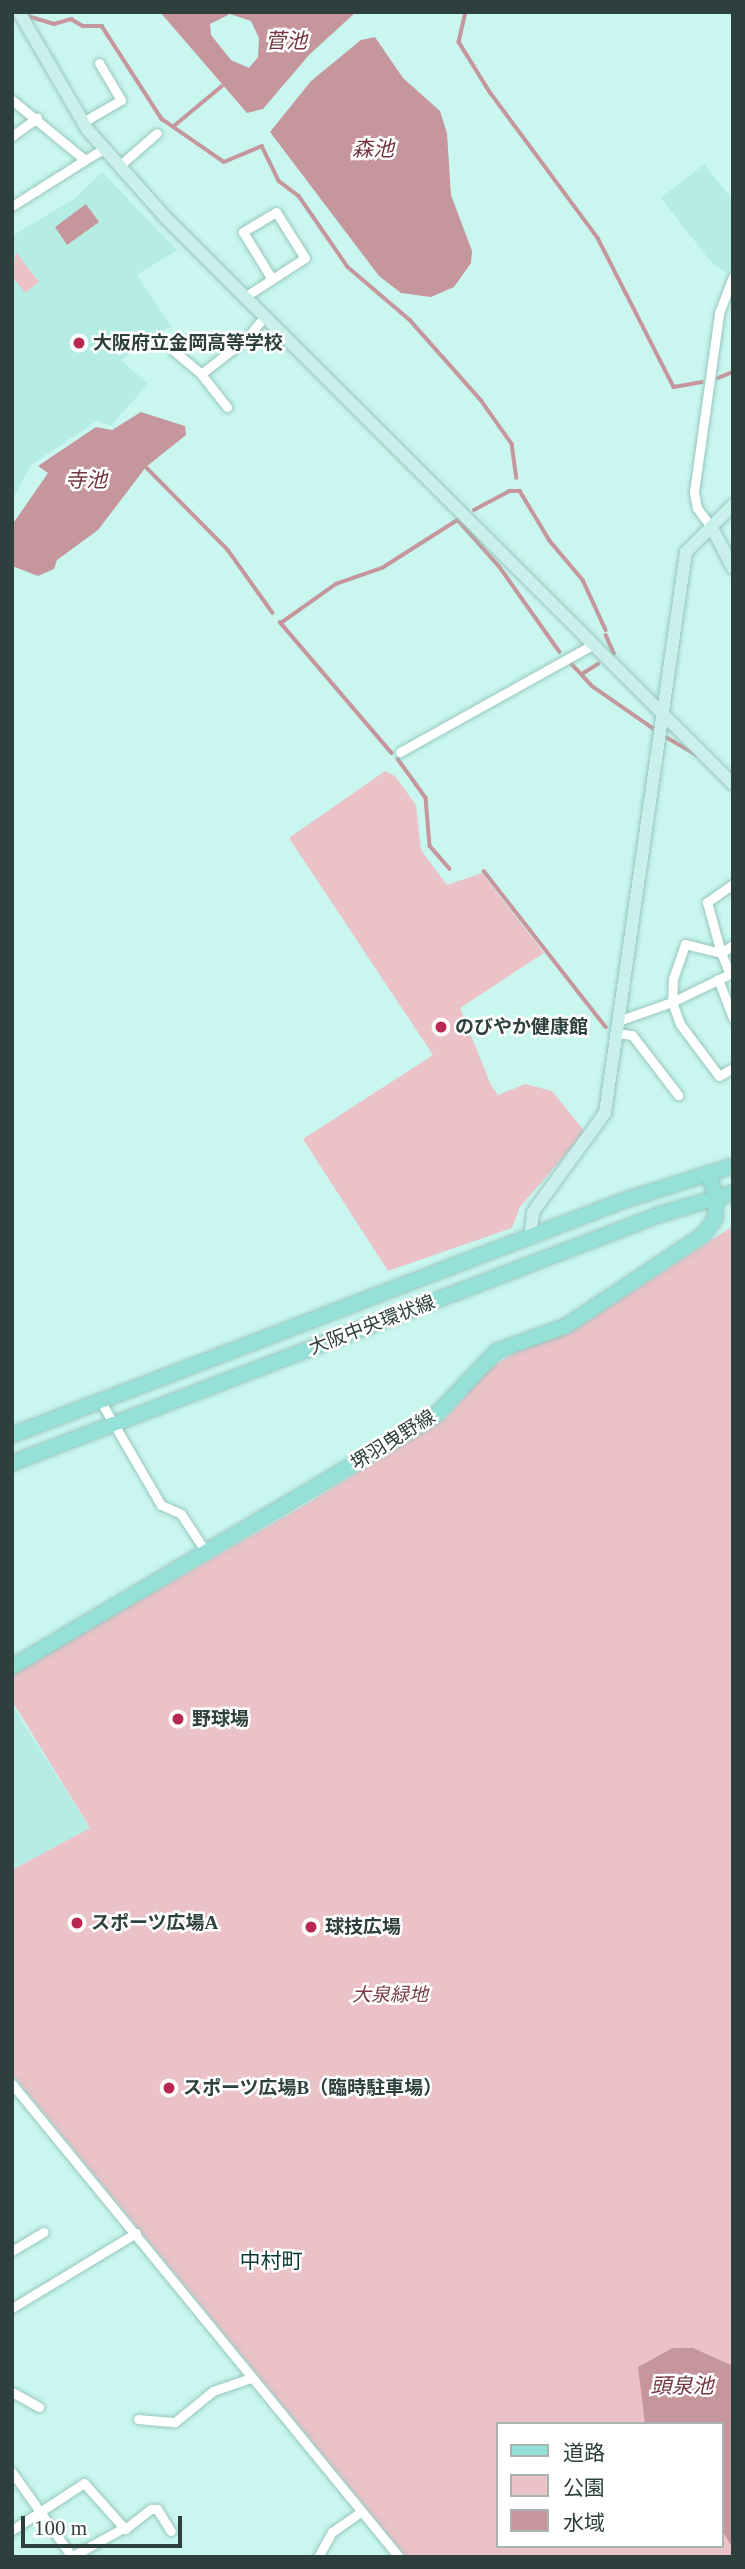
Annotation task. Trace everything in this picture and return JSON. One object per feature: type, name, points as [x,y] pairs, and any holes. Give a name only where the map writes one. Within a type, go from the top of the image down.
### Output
[{"type":"main road","name":"大阪中央環状線","points":[[12,1435],[530,1238],[733,1166]]},
{"type":"main road","points":[[708,1173],[716,1197]]},
{"type":"main road","name":"大阪中央環状線","points":[[12,1462],[661,1214],[733,1194]]},
{"type":"main road","name":"堺羽曳野線","points":[[12,1667],[435,1416],[480,1364],[497,1352],[566,1326],[703,1235],[715,1219],[716,1197]]},
{"type":"street","points":[[19,12],[83,122],[103,149],[265,316],[733,784]]},
{"type":"street","points":[[83,122],[121,100],[99,63]]},
{"type":"street","points":[[12,100],[85,160]]},
{"type":"street","points":[[12,136],[37,118]]},
{"type":"street","points":[[119,166],[157,133]]},
{"type":"street","points":[[12,206],[103,149]]},
{"type":"street","points":[[246,296],[272,279],[304,258],[276,212],[243,232],[272,279]]},
{"type":"street","points":[[733,277],[719,313],[694,492],[697,508],[733,553]]},
{"type":"street","points":[[201,374],[247,338],[265,316]]},
{"type":"street","points":[[174,351],[201,374],[227,407]]},
{"type":"street","points":[[530,1238],[533,1212],[598,1128],[605,1113],[686,552],[733,505]]},
{"type":"street","points":[[712,528],[733,568]]},
{"type":"street","points":[[400,752],[594,644]]},
{"type":"street","points":[[618,1027],[730,974],[721,953],[707,902],[733,884]]},
{"type":"street","points":[[733,945],[721,953],[685,944],[673,978],[672,1002],[680,1024],[719,1076],[733,1068]]},
{"type":"street","points":[[718,979],[733,1018]]},
{"type":"street","points":[[618,1027],[632,1035],[678,1095]]},
{"type":"street","points":[[101,1402],[161,1505],[181,1514],[206,1552]]},
{"type":"street","points":[[13,2085],[136,2233],[359,2513],[399,2557]]},
{"type":"street","points":[[12,2308],[136,2233]]},
{"type":"street","points":[[12,2251],[42,2236]]},
{"type":"street","points":[[138,2418],[175,2423],[213,2391],[251,2378]]},
{"type":"street","points":[[12,2392],[39,2407]]},
{"type":"street","points":[[12,2472],[71,2557],[151,2509],[157,2509],[172,2531]]},
{"type":"street","points":[[12,2530],[41,2514],[84,2483],[123,2528]]},
{"type":"street","points":[[318,2557],[332,2532],[359,2513]]},
{"type":"shaded area","points":[[704,164],[733,200],[733,261],[728,274],[711,262],[661,198]]},
{"type":"shaded area","name":"大阪府立金岡高等学校","points":[[102,172],[177,250],[137,275],[171,326],[121,360],[148,384],[111,426],[97,421],[31,465],[12,500],[12,236],[74,199]]},
{"type":"shaded area","points":[[12,1705],[90,1828],[12,1870]]},
{"type":"green space","points":[[16,252],[39,282],[25,293],[12,276]]},
{"type":"green space","name":"のびやか健康館","points":[[385,771],[395,776],[416,805],[421,850],[447,885],[482,873],[544,953],[460,1008],[491,1085],[498,1095],[525,1084],[552,1091],[585,1132],[520,1207],[512,1228],[388,1271],[303,1139],[433,1055],[289,838]]},
{"type":"green space","name":"大泉緑地","points":[[733,1226],[733,2557],[406,2557],[12,2074],[12,1870],[90,1828],[12,1701],[12,1674],[305,1505],[447,1417],[488,1370],[517,1351],[574,1330]]},
{"type":"water","name":"菅池","points":[[160,12],[356,12],[309,55],[263,109],[247,113]],"holes":[[[230,14],[251,21],[259,38],[258,57],[249,68],[231,60],[211,35],[210,24]]]},
{"type":"water","name":"森池","points":[[375,37],[403,78],[440,111],[447,133],[451,195],[472,251],[471,263],[454,287],[431,297],[401,293],[379,276],[270,132],[311,81],[361,40]]},
{"type":"water","points":[[86,204],[99,222],[67,245],[55,227]]},
{"type":"water","name":"寺池","points":[[141,412],[185,426],[186,435],[146,467],[98,530],[57,560],[54,569],[38,576],[12,566],[12,525],[48,473],[38,466],[96,427],[112,430]]},
{"type":"water","name":"頭泉池","points":[[673,2348],[693,2348],[733,2366],[733,2549],[724,2533],[724,2422],[645,2422],[638,2367]]},
{"type":"waterway","points":[[466,12],[459,42],[490,92],[598,238],[674,387],[702,382]]},
{"type":"waterway","points":[[28,16],[54,24],[71,19],[83,26],[102,26],[162,119],[224,162],[262,146],[279,181],[299,196],[348,267],[410,320],[481,400],[512,444],[517,478]]},
{"type":"waterway","points":[[174,126],[222,86]]},
{"type":"waterway","points":[[718,378],[733,372]]},
{"type":"waterway","points":[[146,467],[228,550],[273,613]]},
{"type":"waterway","points":[[474,510],[509,491],[520,491],[550,541],[583,580],[606,630]]},
{"type":"waterway","points":[[458,520],[499,566],[560,652]]},
{"type":"waterway","points":[[281,623],[336,584],[382,568],[456,521]]},
{"type":"waterway","points":[[280,622],[392,753]]},
{"type":"waterway","points":[[606,635],[614,653]]},
{"type":"waterway","points":[[569,661],[592,686],[654,729]]},
{"type":"waterway","points":[[582,674],[598,664]]},
{"type":"waterway","points":[[666,737],[697,755]]},
{"type":"waterway","points":[[398,759],[426,798],[430,846],[450,869]]},
{"type":"waterway","points":[[484,871],[606,1027]]},
{"type":"place","name":"大阪府立金岡高等学校","points":[[79,343]]},
{"type":"place","name":"のびやか健康館","points":[[441,1027]]},
{"type":"place","name":"野球場","points":[[178,1719]]},
{"type":"place","name":"スポーツ広場A","points":[[77,1923]]},
{"type":"place","name":"球技広場","points":[[311,1927]]},
{"type":"place","name":"スポーツ広場B（臨時駐車場）","points":[[169,2088]]},
{"type":"district","name":"中村町","points":[[271,2261]]}]
